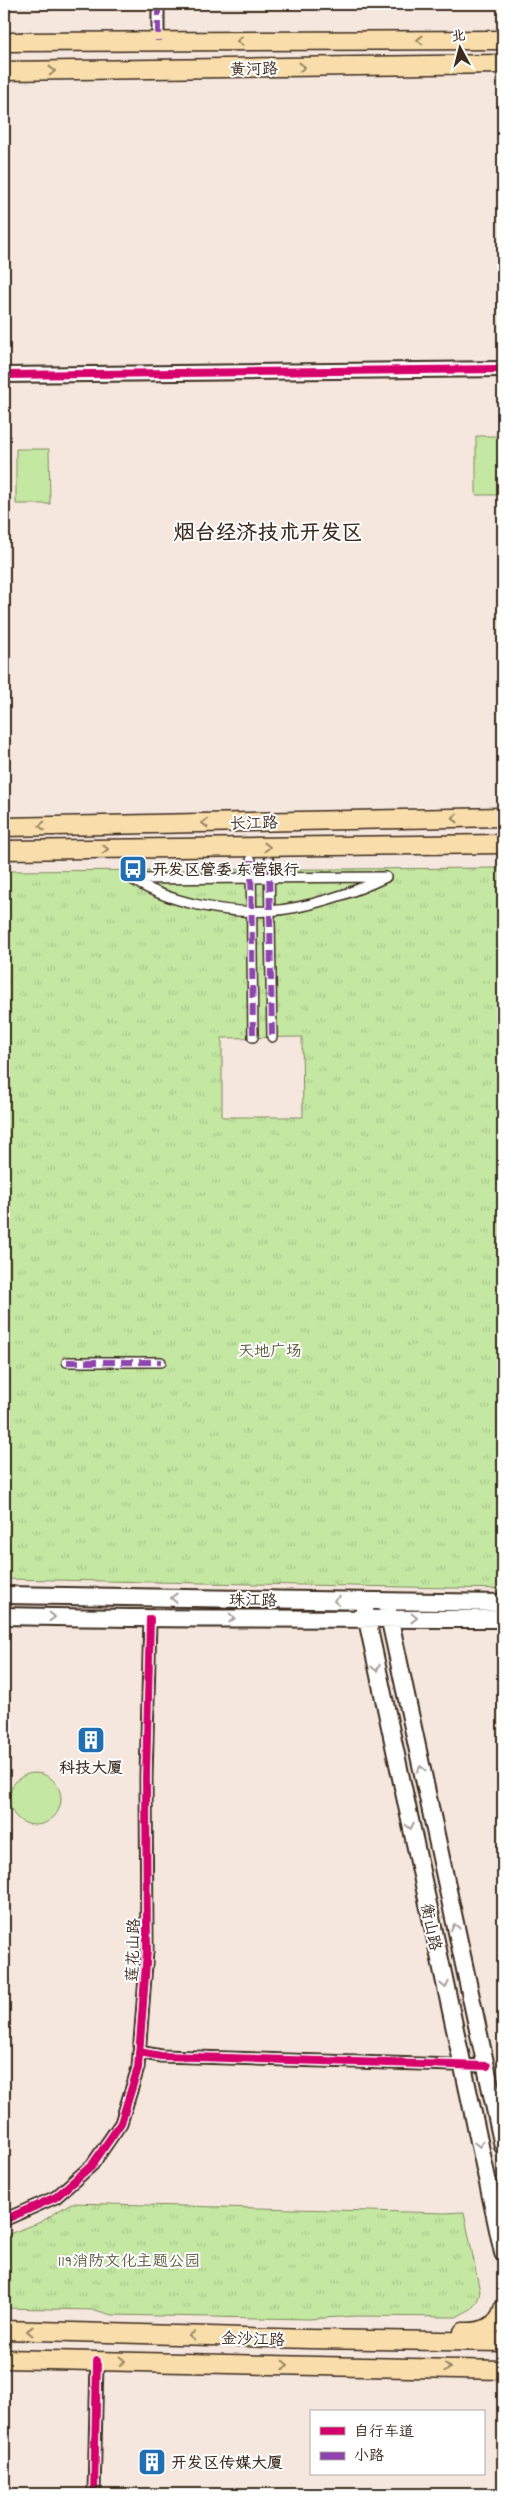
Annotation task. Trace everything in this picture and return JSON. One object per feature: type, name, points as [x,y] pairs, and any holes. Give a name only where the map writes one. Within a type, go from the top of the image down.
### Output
[{"type":"main road","name":"黄河路","points":[[4,42],[503,40]]},
{"type":"main road","name":"黄河路","points":[[4,71],[503,64]]},
{"type":"main road","name":"长江路","points":[[4,827],[503,817]]},
{"type":"main road","name":"长江路","points":[[4,850],[503,844]]},
{"type":"main road","name":"珠江路","points":[[4,1595],[503,1603]]},
{"type":"main road","name":"衡山路","points":[[363,1601],[365,1620],[503,2252]]},
{"type":"main road","name":"衡山路","points":[[386,1602],[503,2146]]},
{"type":"main road","points":[[4,1616],[150,1620],[187,1617],[503,1620]]},
{"type":"main road","points":[[310,2339],[358,2331],[471,2333],[483,2331],[494,2325],[503,2309]]},
{"type":"main road","name":"金沙江路","points":[[4,2330],[310,2339],[503,2342]]},
{"type":"main road","name":"金沙江路","points":[[4,2359],[503,2370]]},
{"type":"street","points":[[158,4],[158,41]]},
{"type":"street","points":[[4,375],[503,369]]},
{"type":"street","points":[[251,860],[253,1037]]},
{"type":"street","points":[[269,861],[272,1037]]},
{"type":"street","points":[[386,877],[360,889],[270,911],[197,905],[146,889],[132,880],[386,877]]},
{"type":"street","points":[[67,1362],[161,1362]]},
{"type":"street","name":"莲花山路","points":[[4,2220],[56,2197],[92,2165],[121,2123],[132,2091],[140,2052],[147,1951],[146,1777],[150,1620]]},
{"type":"street","points":[[140,2052],[161,2056],[439,2064],[462,2067],[486,2066]]},
{"type":"street","points":[[94,2494],[97,2361]]},
{"type":"green space","points":[[476,436],[503,436],[503,495],[476,495]]},
{"type":"green space","points":[[16,449],[49,449],[50,504],[16,504]]},
{"type":"green space","name":"天地广场","points":[[503,868],[503,1589],[4,1579],[4,871]],"holes":[[[302,1037],[303,1117],[222,1117],[222,1038]]]},
{"type":"green space","points":[[35,1773],[45,1775],[53,1781],[59,1789],[61,1799],[59,1809],[53,1817],[45,1823],[35,1825],[25,1823],[17,1817],[11,1809],[9,1799],[11,1789],[17,1781],[25,1775]]},
{"type":"green space","name":"119消防文化主题公园","points":[[71,2203],[464,2212],[480,2292],[477,2302],[471,2309],[456,2317],[356,2316],[309,2319],[112,2315],[95,2310],[4,2308],[4,2236],[41,2222]]},
{"type":"marked path","points":[[158,4],[158,41]]},
{"type":"marked path","points":[[251,860],[253,1037]]},
{"type":"marked path","points":[[269,861],[272,1037]]},
{"type":"marked path","points":[[67,1362],[161,1362]]},
{"type":"cycle path","points":[[4,375],[503,369]]},
{"type":"cycle path","points":[[4,2220],[56,2197],[92,2165],[121,2123],[138,2068],[147,1951],[146,1777],[150,1619]]},
{"type":"cycle path","points":[[139,2052],[161,2056],[487,2066]]},
{"type":"cycle path","points":[[94,2494],[97,2361]]},
{"type":"place","name":"开发区管委 东营银行","points":[[133,869]]},
{"type":"place","name":"科技大厦","points":[[91,1740]]},
{"type":"place","name":"开发区传媒大厦","points":[[152,2462]]},
{"type":"district","name":"烟台经济技术开发区","points":[[268,532]]}]
